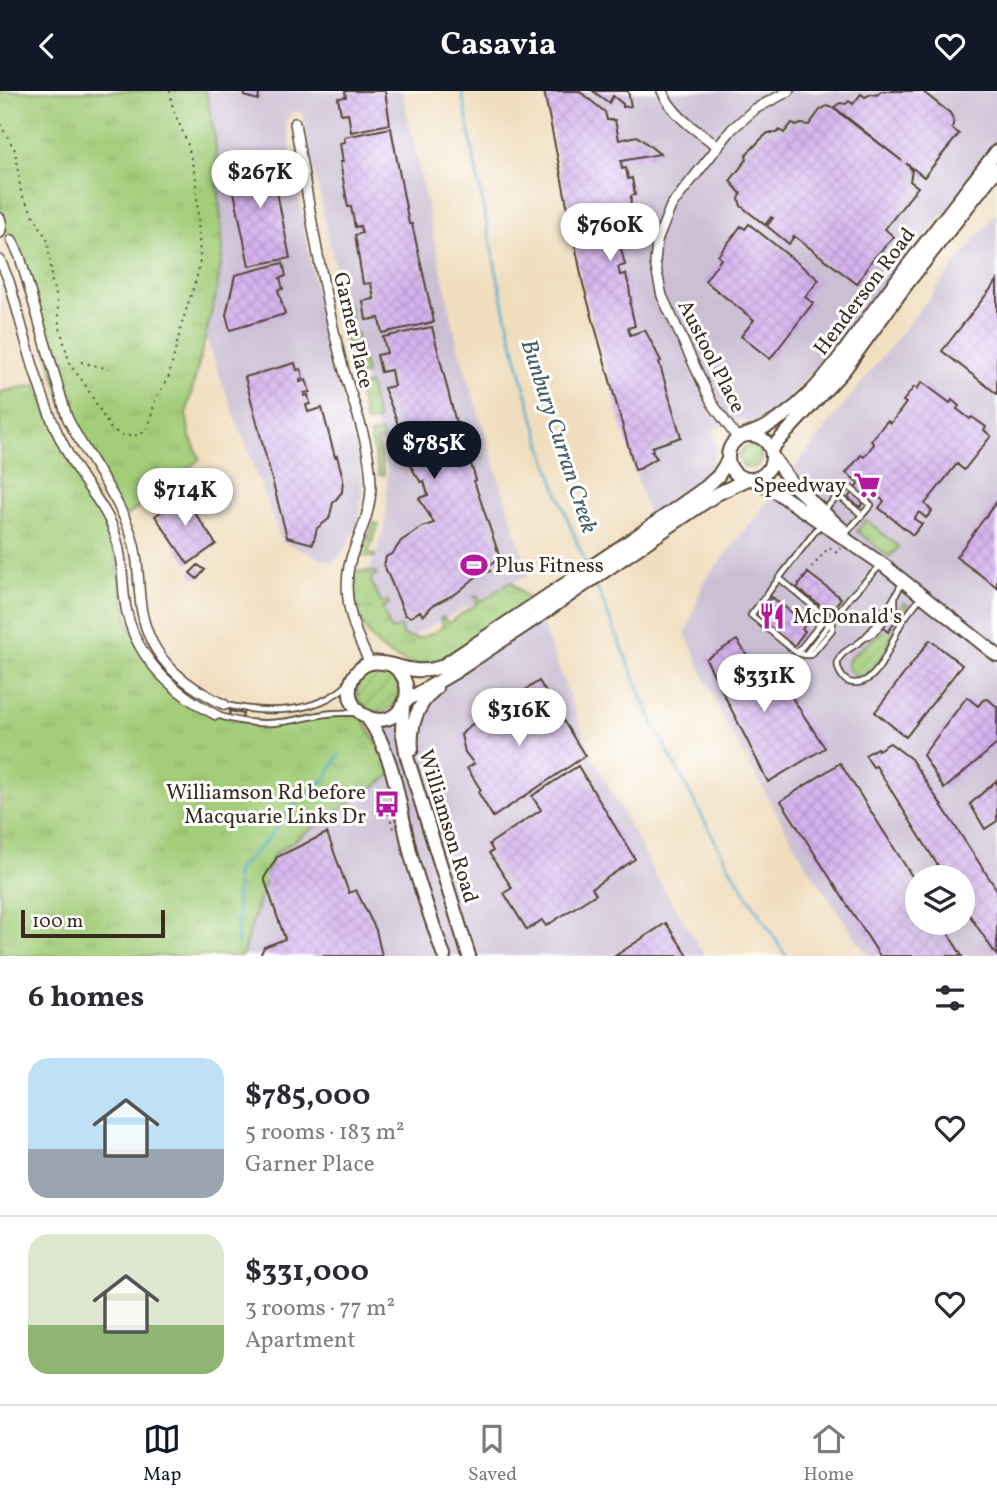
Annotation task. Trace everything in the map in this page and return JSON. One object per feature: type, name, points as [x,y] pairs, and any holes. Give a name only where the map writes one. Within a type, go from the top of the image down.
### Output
[{"type":"main road","name":"Henderson Road","points":[[772,453],[844,370],[981,181],[997,151]]},
{"type":"main road","name":"Henderson Road","points":[[742,437],[778,422],[801,403],[855,338],[880,302],[981,181],[997,169]]},
{"type":"main road","points":[[639,542],[711,483],[728,460],[730,448],[742,437],[761,437],[784,475],[824,517],[997,655]]},
{"type":"main road","points":[[391,665],[400,671],[405,680],[407,691],[404,703],[396,714],[386,718],[376,719],[364,715],[354,706],[350,696],[352,681],[357,672],[370,663],[381,662],[424,671],[441,667],[537,610],[717,494],[767,472],[772,453]]},
{"type":"main road","points":[[728,460],[734,472],[824,517],[882,564]]},
{"type":"main road","points":[[404,703],[455,672],[537,610]]},
{"type":"main road","points":[[424,809],[413,759],[413,723],[422,703],[455,672]]},
{"type":"main road","name":"Williamson Road","points":[[404,703],[404,745],[469,956]]},
{"type":"main road","name":"Williamson Road","points":[[364,715],[382,740],[388,757],[412,859],[444,956]]},
{"type":"street","points":[[662,91],[681,118],[717,146]]},
{"type":"street","name":"Austool Place","points":[[742,437],[723,421],[702,383],[662,296],[655,263],[660,228],[671,205],[717,146],[749,113],[789,91]]},
{"type":"street","name":"Garner Place","points":[[295,123],[339,353],[368,463],[371,485],[369,509],[350,562],[346,584],[351,618],[370,663]]},
{"type":"street","points":[[12,240],[67,417],[78,442],[113,496],[131,535],[136,552],[140,602],[152,641],[171,670],[197,691],[225,705]]},
{"type":"street","points":[[0,260],[54,424],[80,475],[112,525],[119,551],[128,622],[136,640],[155,670],[169,684],[196,705],[216,715]]},
{"type":"lane","points":[[1,225],[12,240]]},
{"type":"lane","points":[[846,533],[871,505],[848,486],[838,495],[751,615],[797,653],[805,655],[882,564]]},
{"type":"lane","points":[[838,495],[862,515]]},
{"type":"lane","points":[[779,578],[833,620]]},
{"type":"lane","points":[[903,581],[862,640],[842,654],[838,669],[843,679],[852,683],[869,678],[883,662],[901,624],[922,596]]},
{"type":"lane","points":[[797,653],[826,617]]},
{"type":"lane","points":[[225,705],[255,711],[306,706],[334,695],[352,681]]},
{"type":"lane","points":[[216,715],[246,722],[279,723],[330,712],[364,715]]},
{"type":"path","points":[[0,124],[15,150],[21,194],[48,241],[52,283],[70,365],[85,383],[111,429],[124,436],[134,436],[149,426],[155,400],[169,376],[199,265],[196,179],[187,142],[173,109],[170,91]]},
{"type":"path","points":[[81,362],[109,369]]},
{"type":"path","points":[[793,590],[829,547],[837,553],[841,548]]},
{"type":"shaded area","points":[[206,91],[402,91],[458,347],[529,574],[386,650],[366,580],[382,536],[387,509],[387,469],[329,242],[303,115],[296,111],[292,113],[286,121],[287,128],[318,305],[359,459],[362,491],[359,523],[345,549],[333,563],[282,542],[206,339],[223,251],[214,135]]},
{"type":"shaded area","points":[[544,91],[997,91],[997,151],[773,417],[754,424],[739,420],[713,430],[716,447],[706,487],[651,526],[582,284]]},
{"type":"shaded area","points":[[997,212],[997,956],[868,956],[804,861],[722,716],[686,634],[703,583]]},
{"type":"shaded area","points":[[539,616],[591,753],[656,876],[705,956],[242,956],[273,855],[393,774],[374,727],[380,720]]},
{"type":"green space","points":[[0,91],[206,91],[215,139],[223,251],[216,294],[186,414],[190,437],[200,459],[124,518],[64,409],[21,260],[0,217]]},
{"type":"green space","points":[[349,305],[352,322],[341,324],[338,307]]},
{"type":"green space","points":[[356,332],[360,350],[348,353],[343,335]]},
{"type":"green space","points":[[363,360],[366,374],[354,377],[350,363]]},
{"type":"green space","points":[[369,384],[378,421],[366,423],[357,387]]},
{"type":"green space","points":[[36,385],[70,457],[109,519],[128,621],[144,654],[196,704],[234,720],[279,723],[315,715],[361,714],[393,774],[273,855],[242,956],[0,956],[0,392]]},
{"type":"green space","points":[[381,432],[383,440],[377,441],[384,475],[379,475],[370,435]]},
{"type":"green space","points":[[746,446],[754,446],[761,453],[761,461],[754,468],[746,468],[739,461],[739,453]]},
{"type":"green space","points":[[866,520],[899,547],[889,557],[857,531]]},
{"type":"green space","points":[[374,523],[379,524],[368,553],[375,555],[374,558],[360,556]]},
{"type":"green space","points":[[355,571],[376,572],[377,575],[371,577],[371,581],[381,603],[388,601],[389,604],[382,608],[391,630],[401,627],[402,635],[408,637],[419,638],[433,633],[444,626],[440,619],[443,617],[448,623],[478,603],[474,597],[477,595],[482,601],[511,581],[530,601],[441,660],[415,663],[402,660],[381,648],[364,627],[356,604]]},
{"type":"green space","points":[[904,602],[908,605],[899,616],[885,652],[866,675],[854,676],[847,666],[850,657],[885,630],[888,631],[896,621],[893,618]]},
{"type":"green space","points":[[378,670],[393,676],[399,691],[393,706],[378,712],[363,706],[357,691],[363,676]]},
{"type":"building","points":[[246,91],[260,91],[258,100],[244,96]]},
{"type":"building","points":[[345,91],[385,91],[390,124],[351,132],[348,113],[341,114],[338,98],[346,97]]},
{"type":"building","points":[[544,91],[579,91],[605,112],[607,120],[615,120],[619,140],[637,136],[660,154],[621,161],[622,169],[626,168],[628,179],[632,178],[635,195],[631,196],[630,214],[622,216],[624,224],[618,226],[619,236],[612,238],[614,246],[620,245],[625,265],[618,267],[620,275],[626,274],[629,287],[635,326],[628,328],[630,335],[645,330],[661,361],[659,362],[681,437],[652,447],[651,451],[657,458],[635,470],[583,284]]},
{"type":"building","points":[[593,91],[628,91],[631,106],[623,107],[613,96],[609,103]]},
{"type":"building","points":[[881,91],[922,91],[950,113],[954,120],[952,128],[959,134],[924,177],[906,163],[912,170],[910,181],[918,187],[885,229],[894,237],[872,260],[857,284],[794,236],[789,244],[767,226],[773,218],[765,225],[741,206],[741,194],[730,181],[747,159],[746,155],[768,133],[777,133],[780,130],[784,133],[792,123],[796,126],[809,125],[820,110],[827,106],[902,161],[834,107],[849,101],[853,104],[861,94],[865,97],[877,95]]},
{"type":"building","points":[[391,128],[409,224],[412,224],[434,322],[382,333],[379,318],[366,320],[363,301],[374,299],[371,283],[363,284],[355,235],[362,233],[360,226],[355,227],[351,207],[348,207],[340,162],[343,162],[340,143],[345,142],[344,137]]},
{"type":"building","points":[[269,152],[290,258],[249,266],[233,187],[237,158]]},
{"type":"building","points":[[749,224],[819,280],[805,297],[813,303],[770,359],[741,336],[754,320],[705,281],[721,259],[718,256],[741,226],[745,229]]},
{"type":"building","points":[[283,263],[286,276],[280,278],[283,289],[278,290],[285,314],[230,330],[226,315],[235,275]]},
{"type":"building","points":[[997,281],[997,394],[942,351]]},
{"type":"building","points":[[432,327],[456,423],[500,558],[487,567],[490,571],[477,576],[457,593],[433,605],[423,616],[420,611],[411,617],[405,615],[384,565],[386,557],[393,553],[401,541],[422,527],[434,523],[419,498],[428,495],[424,481],[421,482],[414,472],[397,437],[401,437],[384,388],[394,386],[391,370],[381,372],[377,355],[387,353],[383,337]]},
{"type":"building","points":[[295,363],[297,370],[301,369],[303,378],[300,382],[306,380],[310,392],[304,393],[304,396],[308,395],[310,404],[306,405],[308,412],[322,408],[343,478],[342,492],[333,503],[329,519],[317,528],[313,544],[287,537],[245,377]]},
{"type":"building","points":[[922,382],[950,403],[952,400],[959,406],[957,409],[986,427],[984,430],[991,436],[964,470],[957,464],[925,504],[932,511],[926,518],[919,512],[914,519],[922,524],[913,535],[879,508],[884,501],[871,492],[860,507],[848,498],[859,483],[846,473],[861,455],[864,457],[874,444],[871,441],[887,421],[891,423],[906,403],[903,401],[914,387],[917,389]]},
{"type":"building","points":[[179,490],[216,544],[188,564],[155,516],[166,508],[162,502]]},
{"type":"building","points":[[997,501],[997,587],[956,557]]},
{"type":"building","points":[[198,565],[205,570],[197,579],[190,573]]},
{"type":"building","points":[[808,573],[841,598],[830,613],[797,588]]},
{"type":"building","points":[[772,597],[806,624],[802,629],[805,631],[794,646],[757,617]]},
{"type":"building","points":[[879,607],[896,620],[888,632],[871,618]]},
{"type":"building","points":[[737,640],[769,689],[781,681],[825,748],[768,782],[706,659]]},
{"type":"building","points":[[930,640],[962,665],[906,737],[875,712]]},
{"type":"building","points":[[539,681],[585,756],[493,817],[467,768],[474,764],[465,752],[461,735],[468,727],[499,707],[495,700],[504,694],[509,701]]},
{"type":"building","points":[[967,697],[978,706],[988,699],[997,707],[997,744],[944,789],[923,755]]},
{"type":"building","points":[[230,711],[243,714],[242,719],[229,716]]},
{"type":"building","points":[[890,743],[911,759],[997,890],[997,956],[975,923],[975,865],[938,865],[876,766],[873,767],[865,755],[877,748],[878,750]]},
{"type":"building","points":[[840,763],[905,865],[905,935],[949,935],[962,956],[880,956],[781,801]]},
{"type":"building","points":[[578,766],[635,859],[592,888],[596,894],[546,926],[542,920],[527,930],[504,893],[512,888],[489,853],[493,851],[489,844],[541,810],[532,796]]},
{"type":"building","points":[[997,780],[997,821],[985,829],[970,804]]},
{"type":"building","points":[[327,833],[349,893],[356,890],[376,930],[382,956],[260,956],[264,947],[285,939],[264,878],[277,857]]},
{"type":"building","points":[[666,923],[688,956],[615,956]]},
{"type":"waterway","name":"Bunbury Curran Creek","points":[[462,91],[484,212],[510,331],[543,449],[586,564]]},
{"type":"waterway","name":"Bunbury Curran Creek","points":[[595,583],[655,727],[727,863],[786,956]]},
{"type":"waterway","points":[[238,944],[236,871],[267,840],[298,800],[326,778],[339,755]]},
{"type":"place","name":"Speedway","points":[[867,485]]},
{"type":"place","name":"Plus Fitness","points":[[474,565]]},
{"type":"place","name":"McDonald's","points":[[772,616]]},
{"type":"place","name":"Williamson Rd before Macquarie Links Dr","points":[[387,804]]}]
